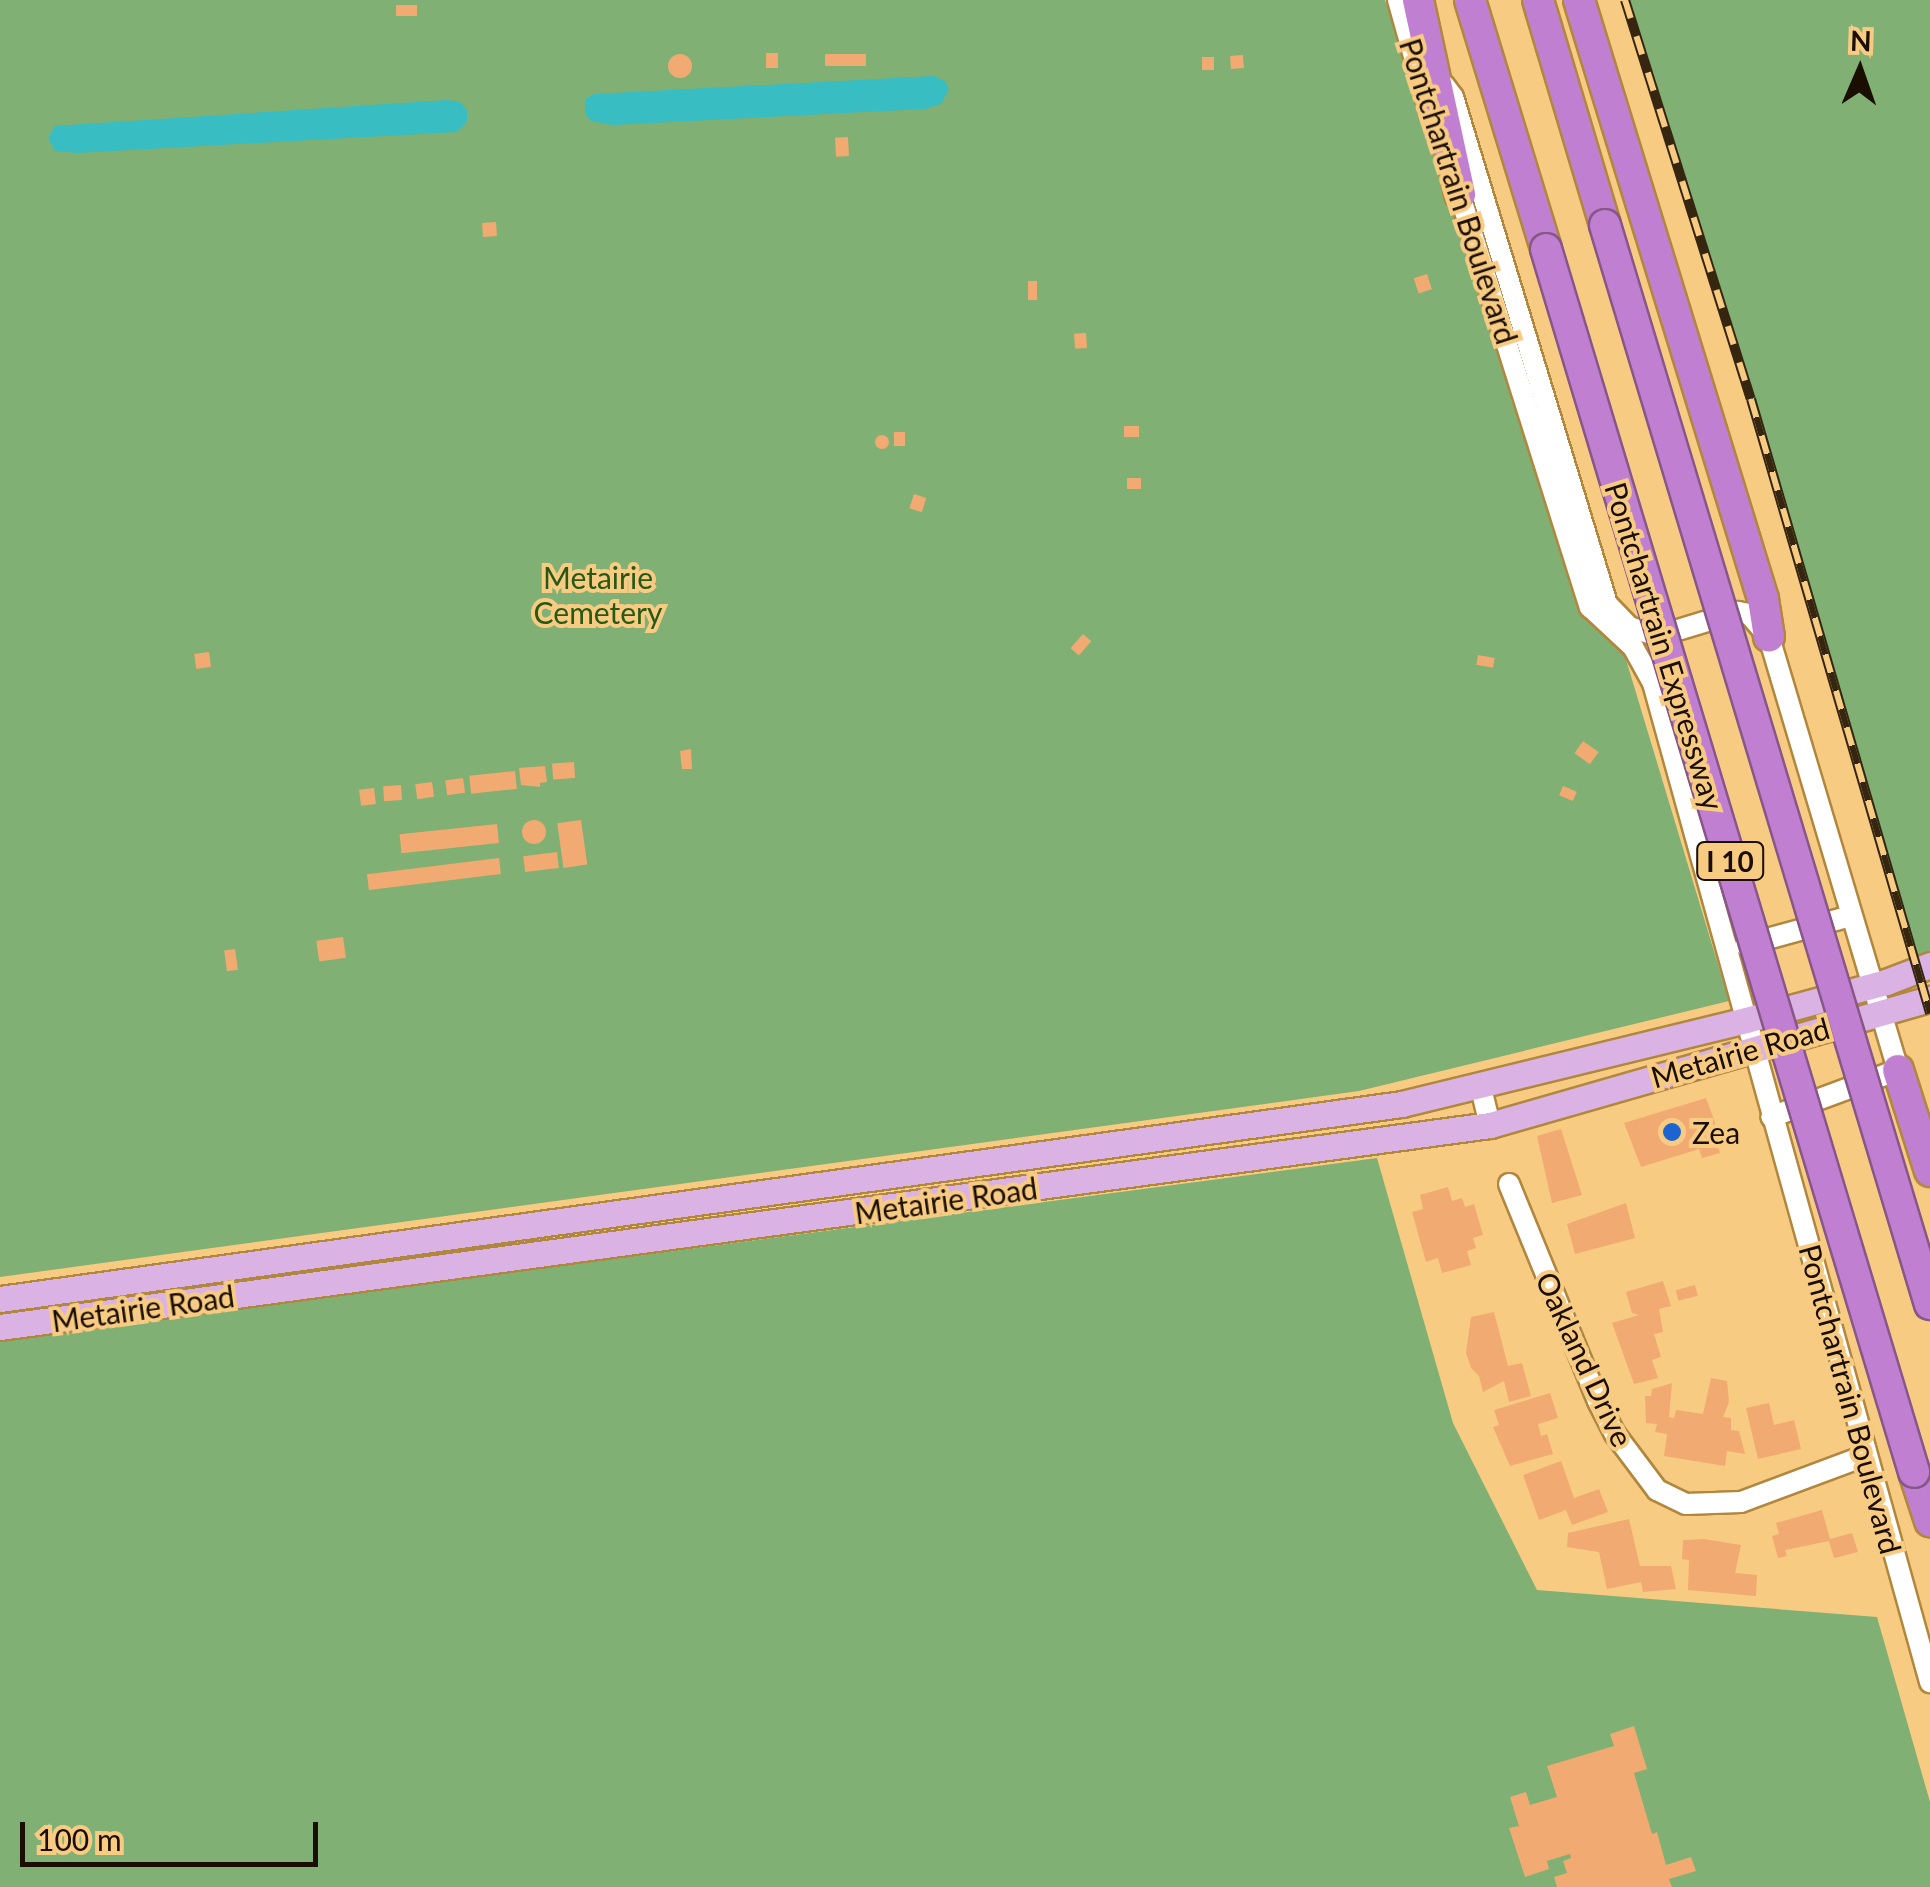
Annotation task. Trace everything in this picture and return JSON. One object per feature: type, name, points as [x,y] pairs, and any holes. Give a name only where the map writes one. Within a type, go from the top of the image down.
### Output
[{"type":"highway","name":"Pontchartrain Expressway","points":[[1470,0],[1930,1521]]},
{"type":"highway","name":"Pontchartrain Expressway","points":[[1538,0],[1930,1304]]},
{"type":"highway","points":[[1579,0],[1752,562],[1769,637]]},
{"type":"highway","points":[[1406,5],[1434,70],[1460,195]]},
{"type":"highway","points":[[1898,1070],[1930,1171]]},
{"type":"main road","points":[[1876,999],[1930,964]]},
{"type":"main road","points":[[1876,999],[1930,999]]},
{"type":"main road","name":"Metairie Road","points":[[0,1299],[1402,1104],[1746,1020],[1876,999]]},
{"type":"main road","name":"Metairie Road","points":[[0,1327],[1490,1125],[1752,1050],[1876,999]]},
{"type":"street","name":"Pontchartrain Boulevard","points":[[1406,5],[1418,79],[1460,195],[1590,607],[1646,663],[1930,1682]]},
{"type":"street","name":"Pontchartrain Boulevard","points":[[1434,70],[1453,96],[1607,604],[1629,627],[1658,636]]},
{"type":"street","points":[[1646,663],[1658,636],[1737,612],[1750,614],[1769,637],[1898,1070],[1772,1117]]},
{"type":"street","points":[[1728,950],[1852,916]]},
{"type":"street","points":[[1480,1084],[1490,1125]]},
{"type":"street","name":"Oakland Drive","points":[[1509,1184],[1598,1402],[1615,1434],[1657,1490],[1686,1504],[1741,1502],[1865,1456]]},
{"type":"green space","name":"Metairie Cemetery","points":[[0,0],[1385,0],[1582,614],[1624,653],[1729,1001],[1359,1091],[0,1277]]},
{"type":"green space","points":[[1625,0],[1930,0],[1930,963],[1916,967],[1751,399]]},
{"type":"green space","points":[[1377,1158],[1453,1423],[1537,1590],[1877,1617],[1930,1802],[1930,1887],[0,1887],[0,1340]]},
{"type":"water","points":[[934,76],[945,81],[949,89],[941,104],[925,109],[613,125],[591,121],[585,114],[585,99],[595,94]]},
{"type":"water","points":[[460,102],[467,110],[467,122],[457,132],[77,153],[55,151],[48,138],[55,126]]},
{"type":"building","points":[[396,5],[417,5],[417,16],[396,16]]},
{"type":"building","points":[[766,53],[778,53],[778,68],[766,68]]},
{"type":"building","points":[[680,54],[692,66],[680,78],[668,66]]},
{"type":"building","points":[[825,54],[866,54],[866,66],[825,66]]},
{"type":"building","points":[[1243,55],[1244,68],[1231,69],[1230,56]]},
{"type":"building","points":[[1202,57],[1214,57],[1214,70],[1202,70]]},
{"type":"building","points":[[848,137],[849,156],[836,157],[835,138]]},
{"type":"building","points":[[496,222],[497,236],[483,237],[482,223]]},
{"type":"building","points":[[1427,274],[1432,289],[1419,294],[1414,278]]},
{"type":"building","points":[[1028,281],[1037,281],[1037,300],[1028,300]]},
{"type":"building","points":[[1086,333],[1087,348],[1075,349],[1074,334]]},
{"type":"building","points":[[1124,426],[1139,426],[1139,437],[1124,437]]},
{"type":"building","points":[[894,432],[905,432],[905,446],[894,446]]},
{"type":"building","points":[[882,435],[889,442],[882,449],[875,442]]},
{"type":"building","points":[[1127,478],[1141,478],[1141,489],[1127,489]]},
{"type":"building","points":[[914,494],[926,498],[922,512],[909,508]]},
{"type":"building","points":[[1083,634],[1091,641],[1079,656],[1071,648]]},
{"type":"building","points":[[209,652],[211,667],[196,669],[194,654]]},
{"type":"building","points":[[1478,655],[1495,658],[1493,668],[1476,665]]},
{"type":"building","points":[[1583,741],[1599,752],[1590,764],[1574,753]]},
{"type":"building","points":[[691,749],[692,769],[682,769],[680,751]]},
{"type":"building","points":[[574,762],[575,778],[553,779],[552,764]]},
{"type":"building","points":[[545,766],[547,782],[540,783],[540,787],[521,785],[519,768]]},
{"type":"building","points":[[515,771],[517,789],[471,794],[469,776]]},
{"type":"building","points":[[463,778],[465,793],[447,795],[445,781]]},
{"type":"building","points":[[432,782],[434,797],[417,799],[415,784]]},
{"type":"building","points":[[401,785],[402,800],[384,801],[383,786]]},
{"type":"building","points":[[1563,786],[1577,792],[1573,801],[1559,795]]},
{"type":"building","points":[[374,788],[376,804],[361,806],[359,790]]},
{"type":"building","points":[[534,820],[546,832],[534,844],[522,832]]},
{"type":"building","points":[[581,820],[587,865],[563,868],[557,823]]},
{"type":"building","points":[[497,824],[499,843],[402,853],[400,834]]},
{"type":"building","points":[[557,852],[559,868],[525,872],[523,856]]},
{"type":"building","points":[[499,858],[501,874],[369,890],[367,874]]},
{"type":"building","points":[[343,937],[346,958],[319,962],[316,941]]},
{"type":"building","points":[[235,949],[238,970],[227,971],[224,951]]},
{"type":"building","name":"Zea","points":[[1706,1098],[1722,1142],[1717,1143],[1720,1153],[1702,1158],[1699,1149],[1641,1167],[1624,1123]]},
{"type":"building","points":[[1561,1129],[1582,1195],[1552,1203],[1537,1136]]},
{"type":"building","points":[[1448,1187],[1452,1201],[1462,1198],[1465,1207],[1474,1204],[1483,1235],[1473,1238],[1476,1248],[1467,1251],[1471,1265],[1442,1273],[1438,1258],[1426,1262],[1412,1212],[1423,1209],[1420,1195]]},
{"type":"building","points":[[1626,1203],[1635,1238],[1575,1254],[1567,1224]]},
{"type":"building","points":[[1663,1281],[1671,1306],[1659,1309],[1663,1332],[1654,1334],[1661,1357],[1652,1360],[1658,1378],[1634,1384],[1612,1323],[1639,1315],[1632,1313],[1626,1292]]},
{"type":"building","points":[[1695,1285],[1698,1296],[1679,1301],[1676,1290]]},
{"type":"building","points":[[1494,1312],[1508,1366],[1522,1363],[1531,1396],[1509,1402],[1504,1381],[1483,1392],[1479,1376],[1471,1368],[1466,1353],[1471,1317]]},
{"type":"building","points":[[1711,1378],[1727,1381],[1729,1402],[1723,1417],[1731,1418],[1731,1430],[1739,1431],[1745,1454],[1727,1451],[1725,1466],[1664,1456],[1667,1434],[1655,1432],[1657,1424],[1646,1423],[1645,1396],[1651,1396],[1652,1389],[1672,1383],[1669,1417],[1674,1418],[1676,1410],[1703,1414]]},
{"type":"building","points":[[1550,1393],[1558,1418],[1538,1424],[1541,1436],[1547,1434],[1553,1454],[1510,1466],[1493,1427],[1499,1425],[1494,1410]]},
{"type":"building","points":[[1769,1403],[1774,1425],[1794,1420],[1801,1449],[1758,1459],[1746,1408]]},
{"type":"building","points":[[1561,1461],[1574,1498],[1599,1489],[1608,1512],[1572,1525],[1566,1510],[1539,1520],[1523,1475]]},
{"type":"building","points":[[1822,1510],[1830,1539],[1852,1533],[1858,1552],[1834,1558],[1829,1541],[1785,1550],[1787,1556],[1778,1558],[1772,1536],[1779,1534],[1776,1523]]},
{"type":"building","points":[[1629,1519],[1640,1566],[1671,1566],[1676,1589],[1643,1592],[1641,1582],[1607,1589],[1599,1552],[1567,1547],[1568,1533]]},
{"type":"building","points":[[1683,1540],[1741,1545],[1735,1573],[1757,1575],[1756,1596],[1688,1590],[1689,1560],[1682,1559]]},
{"type":"building","points":[[1634,1726],[1647,1769],[1634,1773],[1652,1834],[1657,1832],[1666,1865],[1691,1857],[1696,1871],[1669,1879],[1672,1887],[1557,1887],[1554,1877],[1567,1873],[1563,1861],[1571,1858],[1570,1854],[1547,1861],[1549,1869],[1525,1877],[1509,1828],[1519,1826],[1510,1797],[1526,1792],[1530,1805],[1557,1797],[1547,1766],[1614,1746],[1610,1734]]},
{"type":"railway","points":[[1625,0],[1751,399],[1930,1013]]},
{"type":"place","name":"Zea","points":[[1672,1132]]}]
